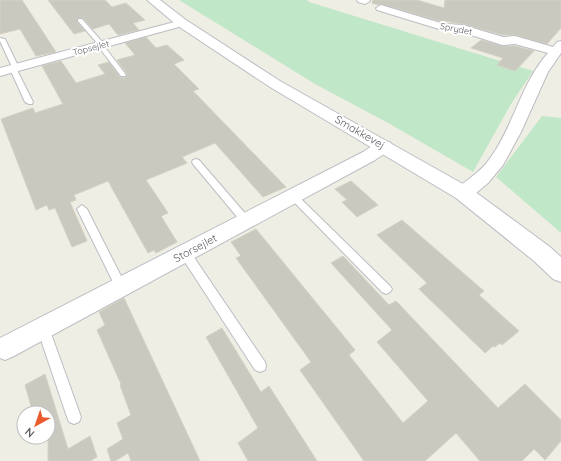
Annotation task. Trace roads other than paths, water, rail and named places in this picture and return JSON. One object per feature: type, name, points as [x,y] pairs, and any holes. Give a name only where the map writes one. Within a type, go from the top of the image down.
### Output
[{"type":"street","name":"Smakkevej","points":[[153,0],[182,23],[275,84],[463,193],[542,254],[561,272]]},
{"type":"street","name":"Sprydet","points":[[381,8],[442,27],[464,28],[502,41],[515,40],[558,48],[544,65],[530,89],[520,117],[497,161],[480,181],[463,193]]},
{"type":"street","name":"Topsejlet","points":[[0,72],[182,23]]},
{"type":"street","name":"Storsejlet","points":[[5,348],[294,196],[369,156],[384,146]]},
{"type":"lane","points":[[80,20],[123,75]]},
{"type":"lane","points":[[2,39],[29,102]]},
{"type":"lane","points":[[196,162],[246,221]]},
{"type":"lane","points":[[294,196],[386,289]]},
{"type":"lane","points":[[82,209],[121,287]]},
{"type":"lane","points":[[185,253],[260,366]]},
{"type":"lane","points":[[43,328],[74,417]]}]
